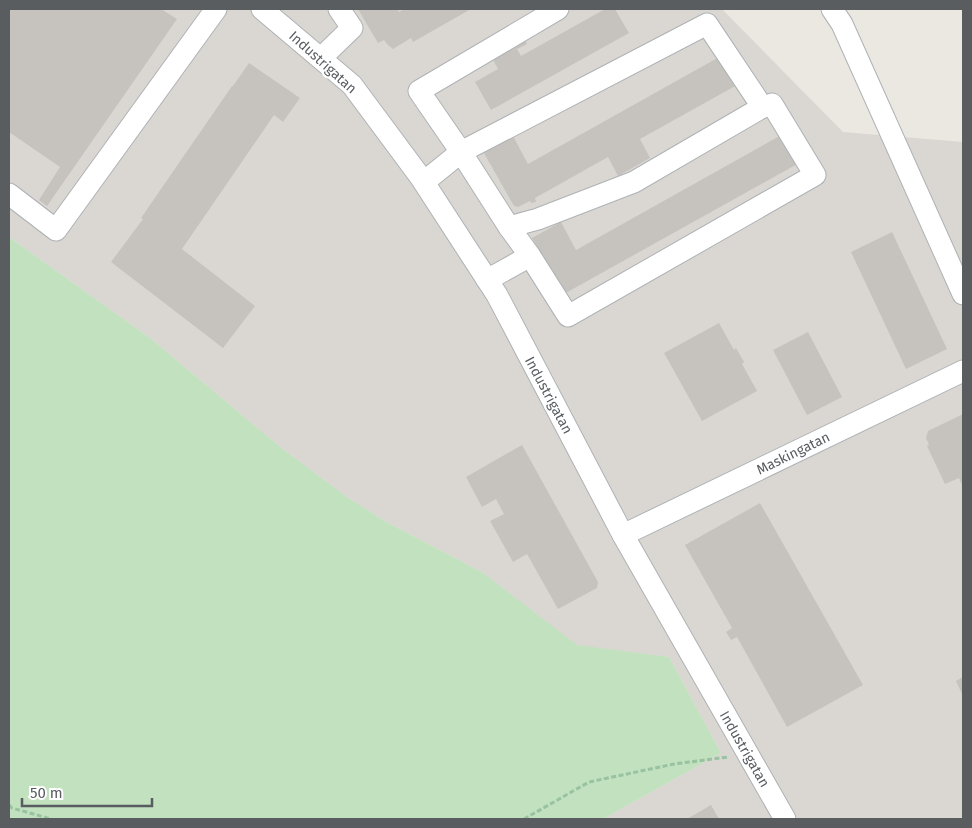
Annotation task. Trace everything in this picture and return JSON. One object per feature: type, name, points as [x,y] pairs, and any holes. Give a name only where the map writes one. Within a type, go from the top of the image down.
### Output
[{"type":"street","name":"Industrigatan","points":[[262,9],[352,84],[424,182],[497,296],[623,535],[785,819]]},
{"type":"street","points":[[321,58],[352,28],[339,9]]},
{"type":"street","points":[[509,227],[538,219],[634,182],[761,108],[772,104],[816,175],[568,316],[530,256],[509,227],[419,91],[558,9]]},
{"type":"street","points":[[832,9],[842,24],[963,294]]},
{"type":"street","points":[[9,194],[56,230],[208,12]]},
{"type":"street","points":[[424,182],[461,152],[707,24],[757,99],[761,108]]},
{"type":"street","points":[[487,280],[530,256]]},
{"type":"street","name":"Maskingatan","points":[[623,535],[963,371]]},
{"type":"path","points":[[524,819],[589,782],[674,764],[748,755]]},
{"type":"path","points":[[9,805],[12,808],[50,819]]},
{"type":"shaded area","points":[[9,9],[722,9],[843,132],[963,142],[963,819],[603,819],[721,753],[669,657],[577,646],[482,572],[388,523],[347,497],[279,446],[150,338],[9,237]]},
{"type":"green space","points":[[9,237],[150,338],[279,446],[347,497],[388,523],[482,572],[577,645],[669,657],[721,753],[603,819],[9,819]]},
{"type":"building","points":[[9,9],[161,9],[177,19],[47,206],[39,200],[60,167],[9,132]]},
{"type":"building","points":[[358,9],[397,9],[399,12],[404,9],[471,9],[413,42],[411,38],[393,49],[384,40],[378,43]]},
{"type":"building","points":[[605,9],[615,9],[629,33],[491,110],[475,82],[498,69],[488,50],[524,38],[527,44],[517,49],[521,56]]},
{"type":"building","points":[[721,56],[737,85],[640,139],[650,158],[618,176],[608,157],[535,198],[536,202],[531,203],[530,201],[518,207],[514,206],[484,153],[513,136],[528,164]]},
{"type":"building","points":[[249,63],[300,98],[283,122],[274,115],[182,249],[255,306],[223,348],[111,262],[143,219],[141,218]]},
{"type":"building","points":[[783,134],[799,163],[564,294],[532,238],[561,222],[576,250]]},
{"type":"building","points":[[892,232],[947,349],[906,369],[851,252]]},
{"type":"building","points":[[719,323],[734,350],[736,348],[744,362],[742,364],[757,391],[702,421],[664,353]]},
{"type":"building","points":[[808,332],[842,397],[807,415],[773,350]]},
{"type":"building","points":[[963,414],[963,487],[959,478],[945,484],[927,446],[929,445],[926,438],[928,431]]},
{"type":"building","points":[[522,445],[598,582],[597,588],[558,609],[527,554],[513,562],[490,521],[504,514],[496,499],[482,507],[466,477]]},
{"type":"building","points":[[760,503],[863,685],[787,727],[737,637],[731,640],[726,632],[732,628],[685,545]]},
{"type":"building","points":[[963,677],[963,696],[956,681]]},
{"type":"building","points":[[711,805],[719,819],[687,819]]}]
